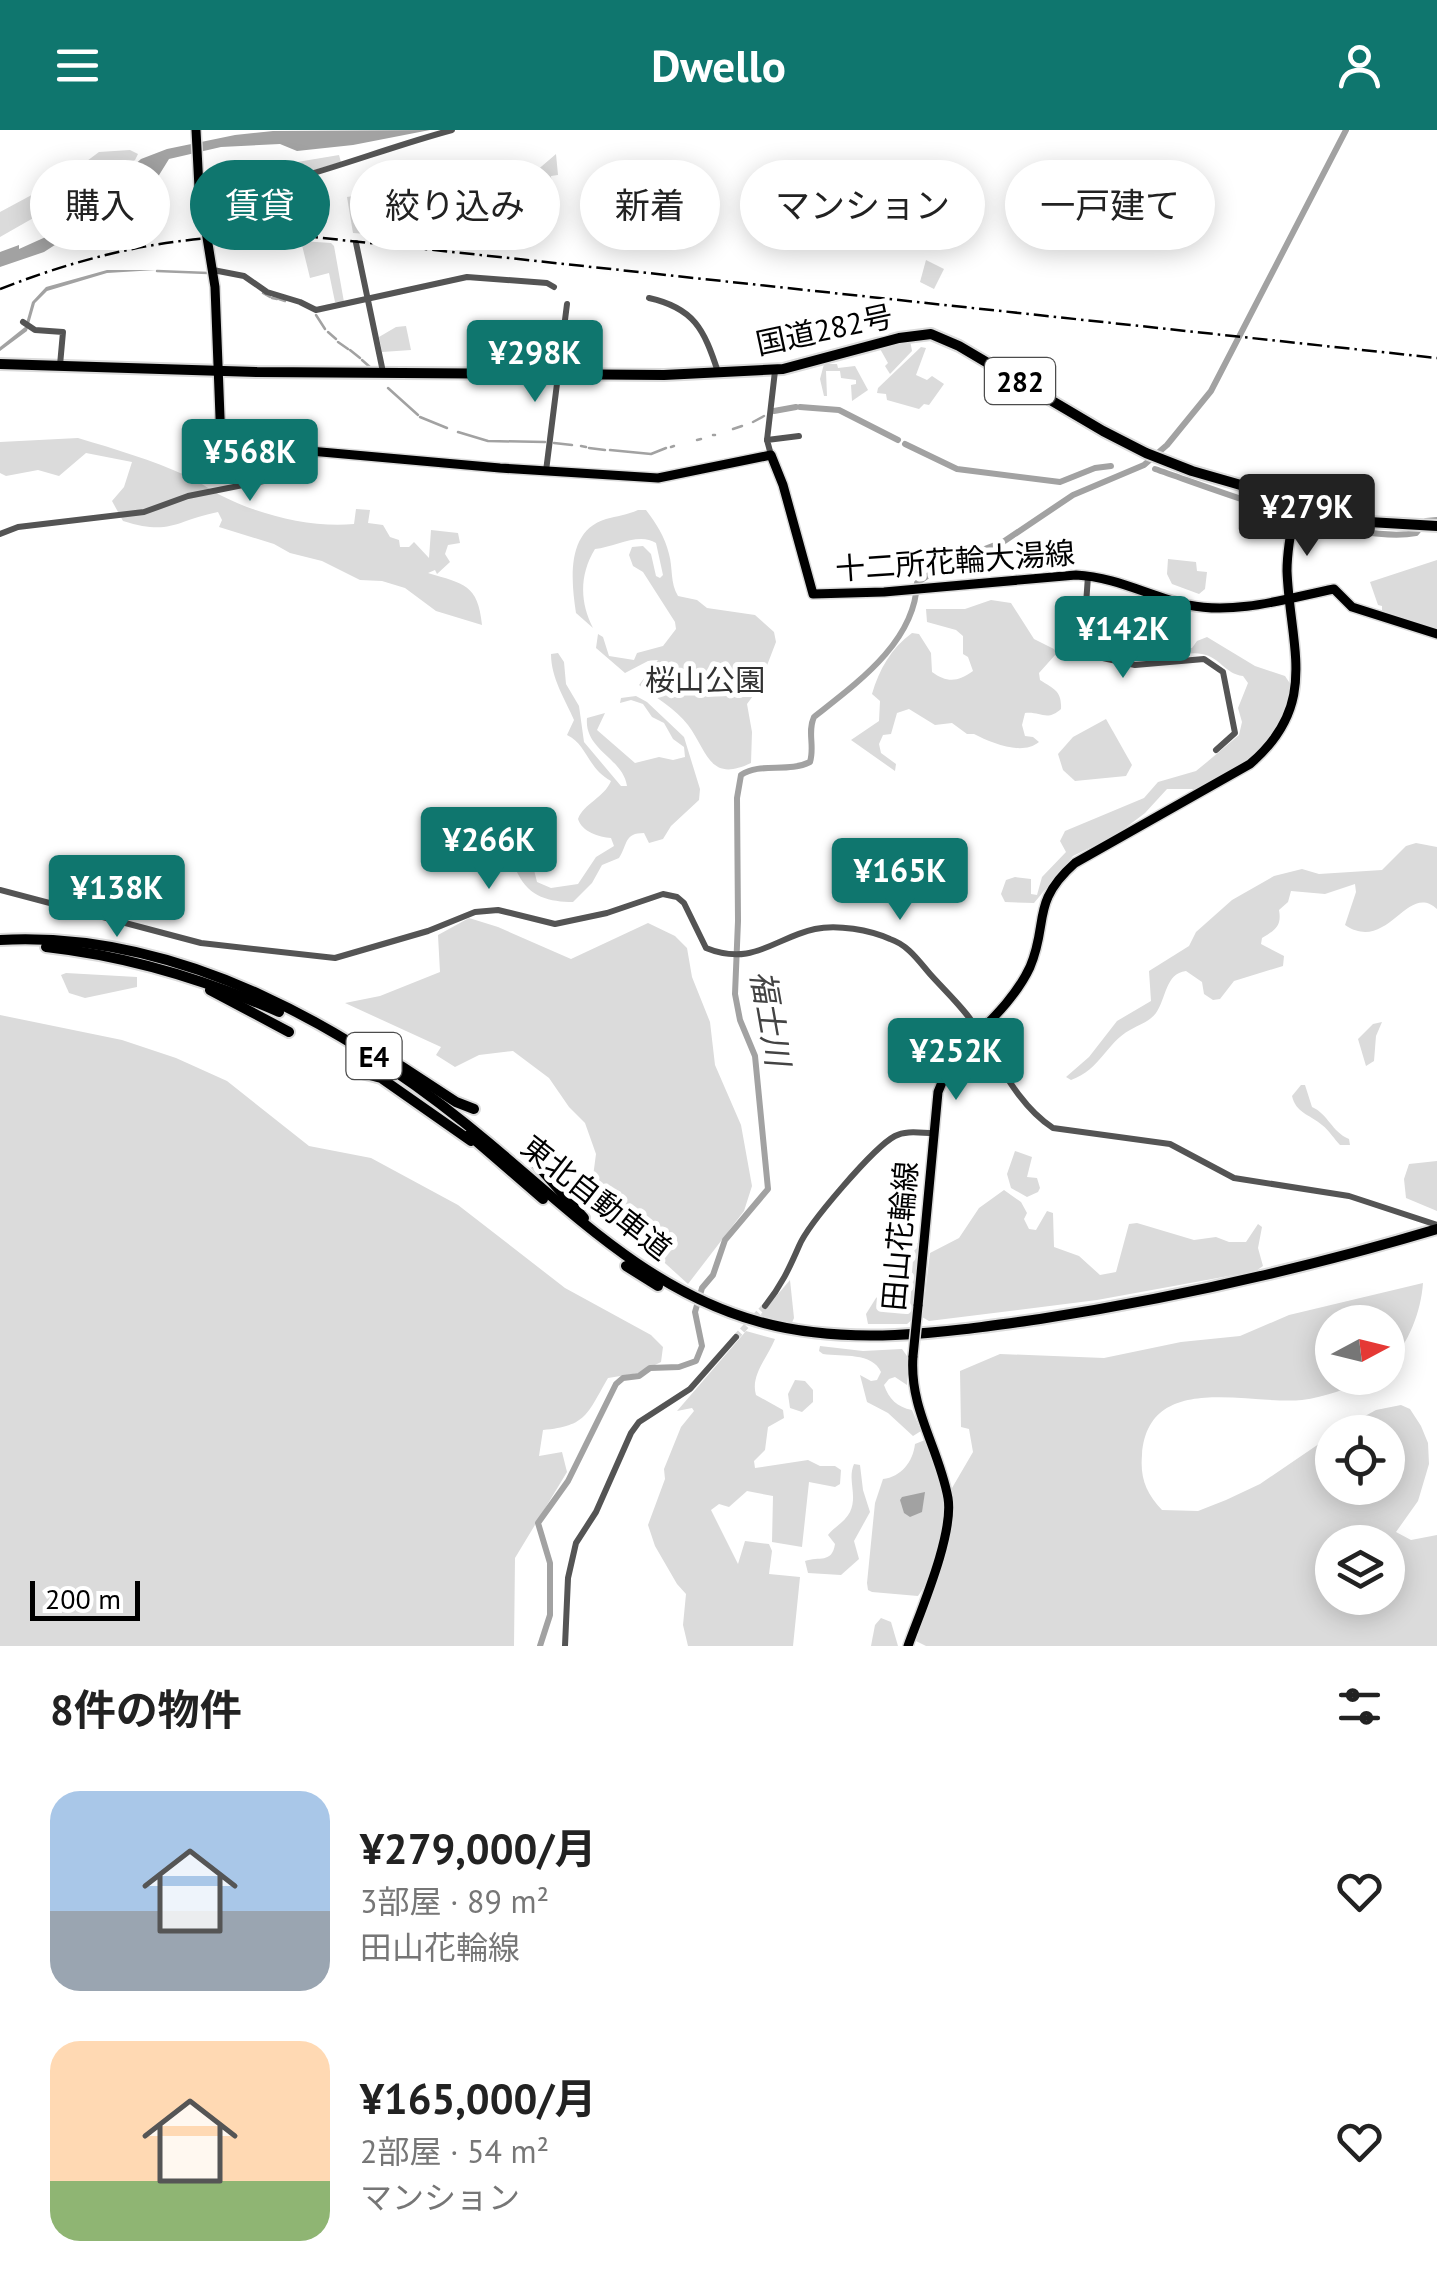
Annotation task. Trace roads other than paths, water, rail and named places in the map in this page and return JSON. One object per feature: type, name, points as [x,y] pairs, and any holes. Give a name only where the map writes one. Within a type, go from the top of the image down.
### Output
[{"type":"highway","name":"国道282号","points":[[0,364],[384,373],[719,373],[775,370],[899,338],[931,334],[960,346],[1146,453],[1295,509],[1376,524],[1428,526]]},
{"type":"highway","name":"東北自動車道","points":[[0,943],[67,949],[145,965],[241,996],[309,1026],[407,1085],[619,1260],[703,1306],[804,1332],[869,1336],[1045,1318],[1190,1292],[1436,1230]]},
{"type":"highway","name":"東北自動車道","points":[[0,943],[85,943],[146,955],[215,978],[311,1020],[420,1087],[622,1255],[689,1299]]},
{"type":"highway","points":[[145,965],[209,989],[289,1032]]},
{"type":"highway","points":[[311,1020],[374,1050],[456,1102],[474,1109]]},
{"type":"highway","points":[[362,1072],[405,1093],[504,1165]]},
{"type":"highway","points":[[532,1159],[622,1255]]},
{"type":"main road","points":[[210,250],[220,370],[221,443],[667,478],[771,454]]},
{"type":"main road","name":"十二所花輪大湯線","points":[[771,454],[813,594],[1088,576],[1197,606],[1291,601],[1334,589],[1352,607],[1437,634]]},
{"type":"main road","name":"田山花輪線","points":[[908,1646],[949,1515],[944,1484],[915,1404],[913,1356],[943,1076],[1029,968],[1044,902],[1068,869],[1102,846],[1216,786],[1266,750],[1290,709],[1296,680],[1298,658],[1288,564],[1295,509]]},
{"type":"street","points":[[330,167],[452,130]]},
{"type":"street","points":[[357,250],[384,373]]},
{"type":"street","points":[[213,270],[244,276],[268,292],[316,310],[467,277],[547,283],[554,287]]},
{"type":"street","points":[[648,298],[669,302],[693,319],[709,344],[719,373]]},
{"type":"street","points":[[546,471],[567,304]]},
{"type":"street","points":[[26,324],[35,330],[62,332],[60,365]]},
{"type":"street","points":[[771,454],[768,440],[775,370]]},
{"type":"street","points":[[768,440],[799,436]]},
{"type":"street","points":[[0,534],[18,527],[144,512],[188,496],[288,476]]},
{"type":"street","points":[[1088,576],[1082,648],[1089,655],[1135,664],[1204,659],[1223,672],[1236,733],[1216,750]]},
{"type":"street","points":[[0,890],[201,943],[335,958],[476,912],[498,910],[554,924],[663,894],[684,903],[706,948],[734,954],[765,951],[814,929],[857,930],[882,936],[910,950],[979,1030],[998,1066],[1040,1117],[1054,1128],[1170,1144],[1226,1175],[1349,1196],[1436,1230]]},
{"type":"street","points":[[765,1306],[786,1278],[799,1244],[851,1178],[892,1137],[934,1133]]},
{"type":"street","points":[[565,1646],[568,1578],[576,1543],[596,1512],[631,1433],[639,1422],[690,1389],[736,1337]]},
{"type":"waterway","name":"福士川","points":[[540,1646],[550,1615],[550,1563],[538,1523],[568,1481],[616,1384],[650,1368],[679,1367],[696,1361],[702,1346],[695,1312],[702,1288],[713,1275],[725,1240],[768,1189],[755,1056],[740,1020],[735,994],[737,798],[741,775],[810,762],[814,717],[865,675],[895,642],[914,604],[917,583],[943,565],[1003,542],[1073,495],[1144,465],[1167,445],[1211,391],[1346,130]]},
{"type":"waterway","points":[[157,271],[208,273]]},
{"type":"waterway","points":[[263,293],[270,297]]},
{"type":"waterway","points":[[272,298],[277,299]]},
{"type":"waterway","points":[[279,299],[285,301]]},
{"type":"waterway","points":[[316,315],[325,329]]},
{"type":"waterway","points":[[328,332],[336,339]]},
{"type":"waterway","points":[[338,342],[348,349]]},
{"type":"waterway","points":[[350,350],[360,358]]},
{"type":"waterway","points":[[362,360],[371,368]]},
{"type":"waterway","points":[[388,388],[418,415]]},
{"type":"waterway","name":"福士川","points":[[774,411],[796,407]]},
{"type":"waterway","name":"福士川","points":[[800,407],[839,410],[898,440]]},
{"type":"waterway","points":[[753,422],[764,416]]},
{"type":"waterway","points":[[420,417],[447,428]]},
{"type":"waterway","points":[[733,429],[742,426]]},
{"type":"waterway","points":[[458,432],[488,441],[545,442]]},
{"type":"waterway","points":[[697,440],[701,439]]},
{"type":"waterway","points":[[554,443],[572,445]]},
{"type":"waterway","name":"福士川","points":[[905,444],[957,469],[1060,482],[1111,466]]},
{"type":"waterway","points":[[581,446],[586,447]]},
{"type":"waterway","points":[[589,448],[605,450]]},
{"type":"waterway","points":[[610,450],[651,454],[666,448]]},
{"type":"waterway","name":"福士川","points":[[1155,469],[1249,502],[1358,531],[1416,533],[1426,521],[1437,520]]},
{"type":"tunnel","points":[[736,1337],[765,1306]]},
{"type":"railway","points":[[0,289],[74,264],[145,247],[217,237],[295,235],[1437,358]]},
{"type":"park label","name":"桜山公園","points":[[705,679]]}]
